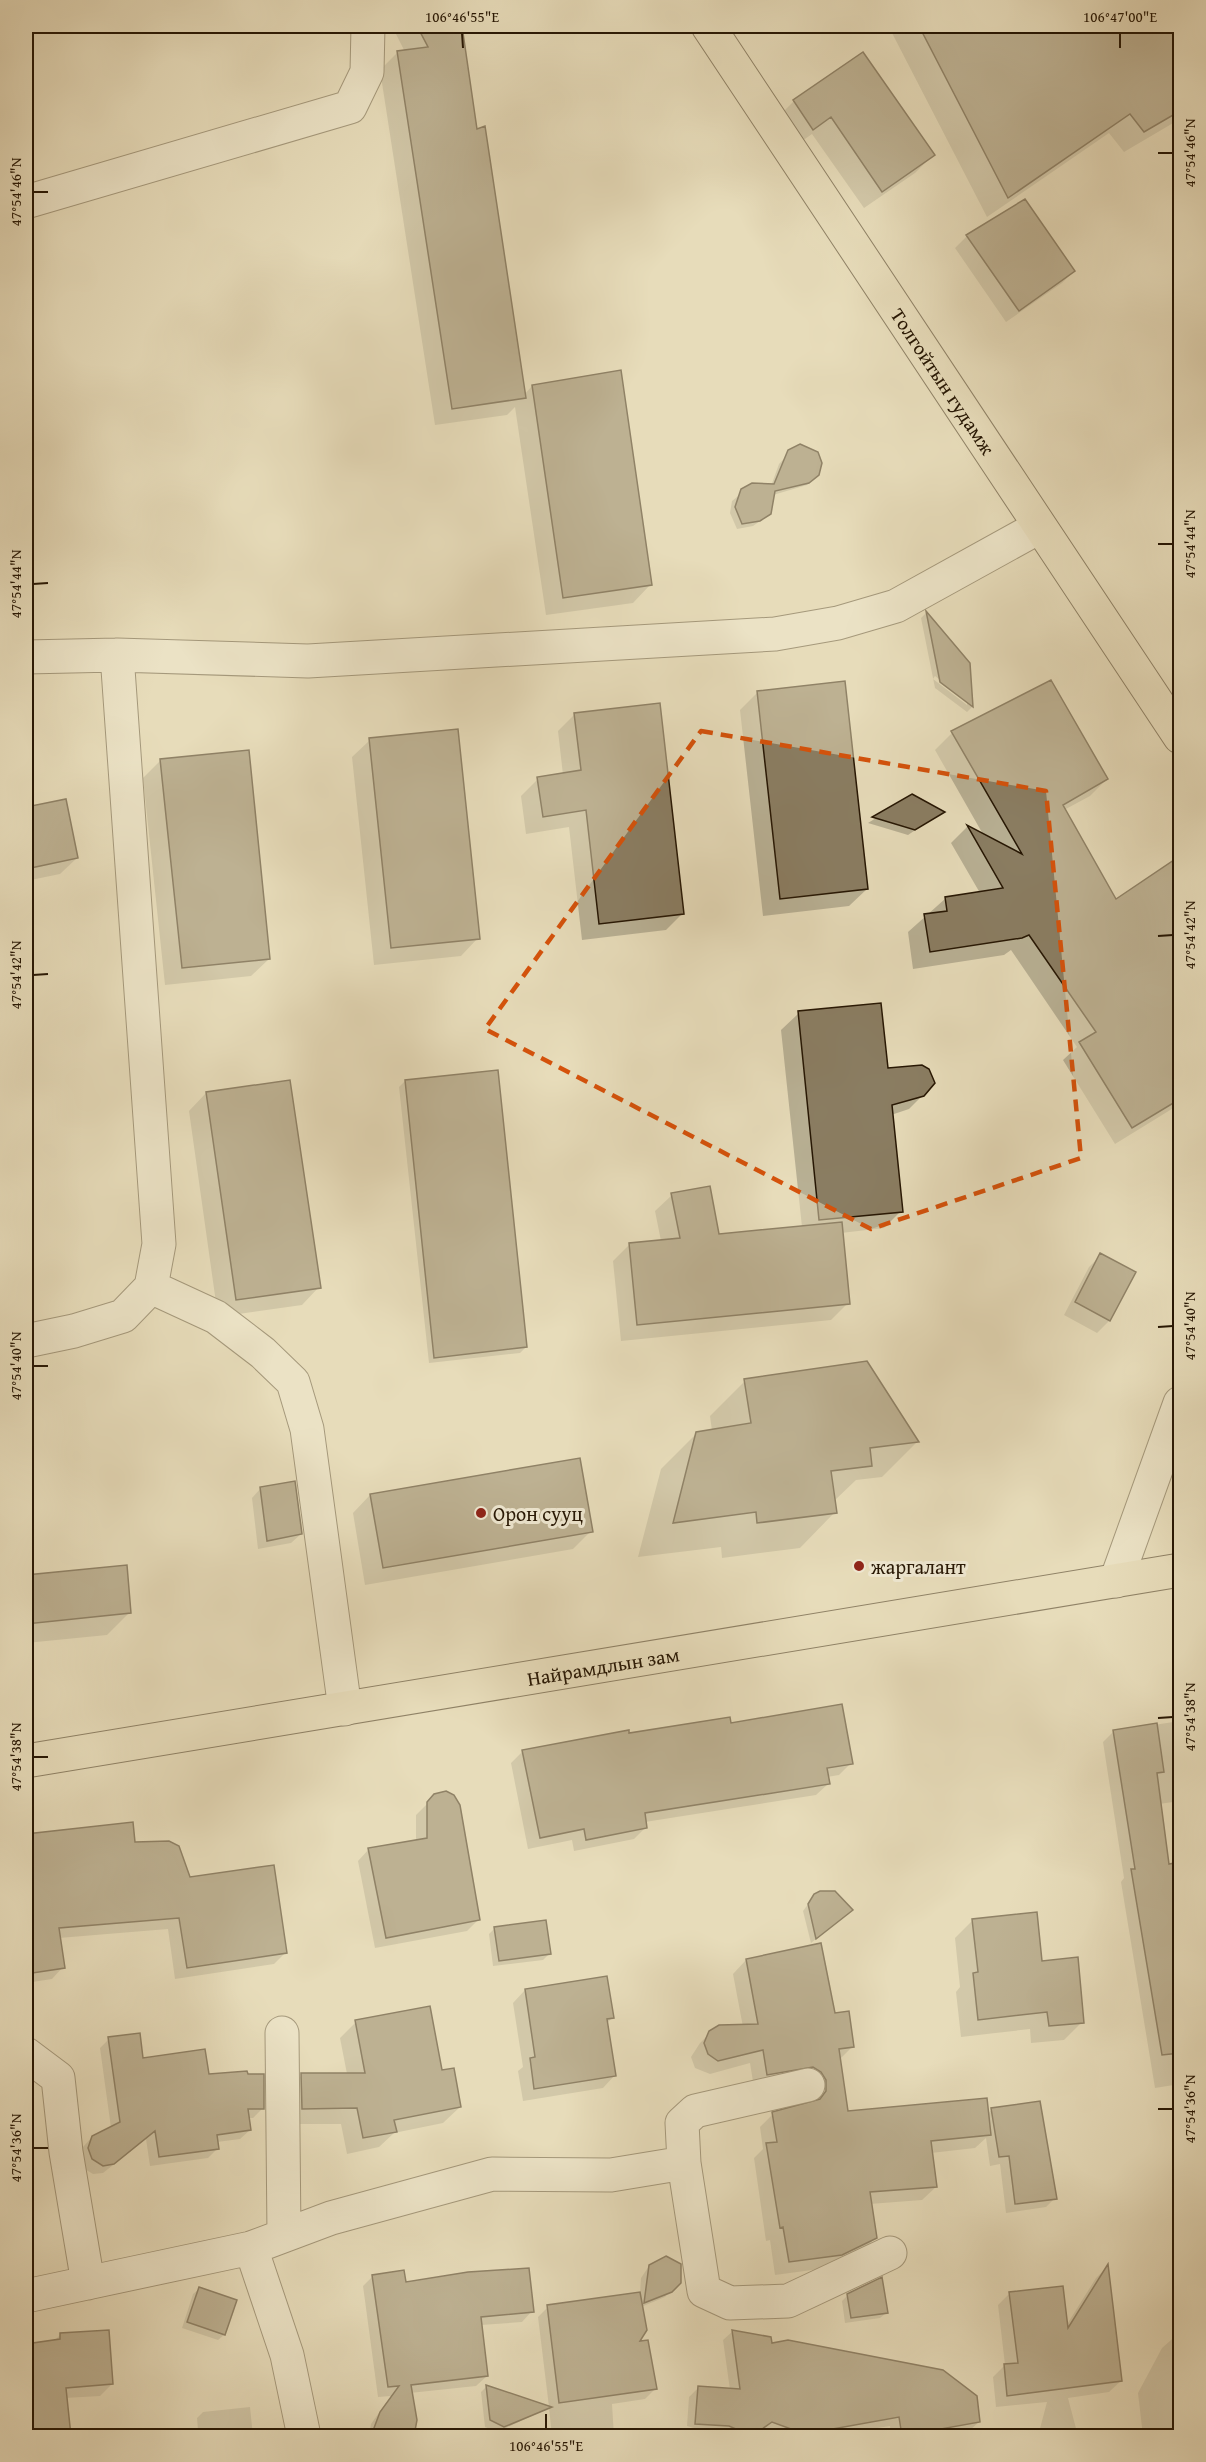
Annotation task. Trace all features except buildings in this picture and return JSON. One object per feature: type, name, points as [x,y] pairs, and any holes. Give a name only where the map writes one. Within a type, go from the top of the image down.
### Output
[{"type":"main road","name":"Толгойтын гудамж","points":[[708,26],[1180,737]]},
{"type":"main road","name":"Найрамдлын зам","points":[[26,1761],[1180,1570]]},
{"type":"street","points":[[26,202],[350,107],[367,72],[368,26]]},
{"type":"street","points":[[26,657],[117,655],[308,661],[775,634],[838,623],[896,606],[1039,527]]},
{"type":"street","points":[[26,1341],[74,1331],[123,1316],[151,1287],[159,1244],[117,655]]},
{"type":"street","points":[[151,1287],[216,1317],[263,1353],[293,1382],[307,1429],[345,1709]]},
{"type":"street","points":[[1116,1581],[1180,1403]]},
{"type":"street","points":[[282,2033],[284,2235]]},
{"type":"street","points":[[26,2054],[58,2078],[66,2151],[88,2283]]},
{"type":"street","points":[[808,2085],[695,2111],[682,2123],[684,2163],[704,2291],[730,2303],[788,2301],[890,2253]]},
{"type":"street","points":[[26,2296],[251,2248],[331,2218],[492,2174],[611,2175],[684,2163]]},
{"type":"street","points":[[251,2248],[287,2355],[304,2436]]},
{"type":"highlighted area","points":[[701,731],[1046,791],[1081,1158],[871,1229],[485,1029]]},
{"type":"place","name":"Орон сууц","points":[[481,1513]]},
{"type":"place","name":"жаргалант","points":[[859,1566]]}]
